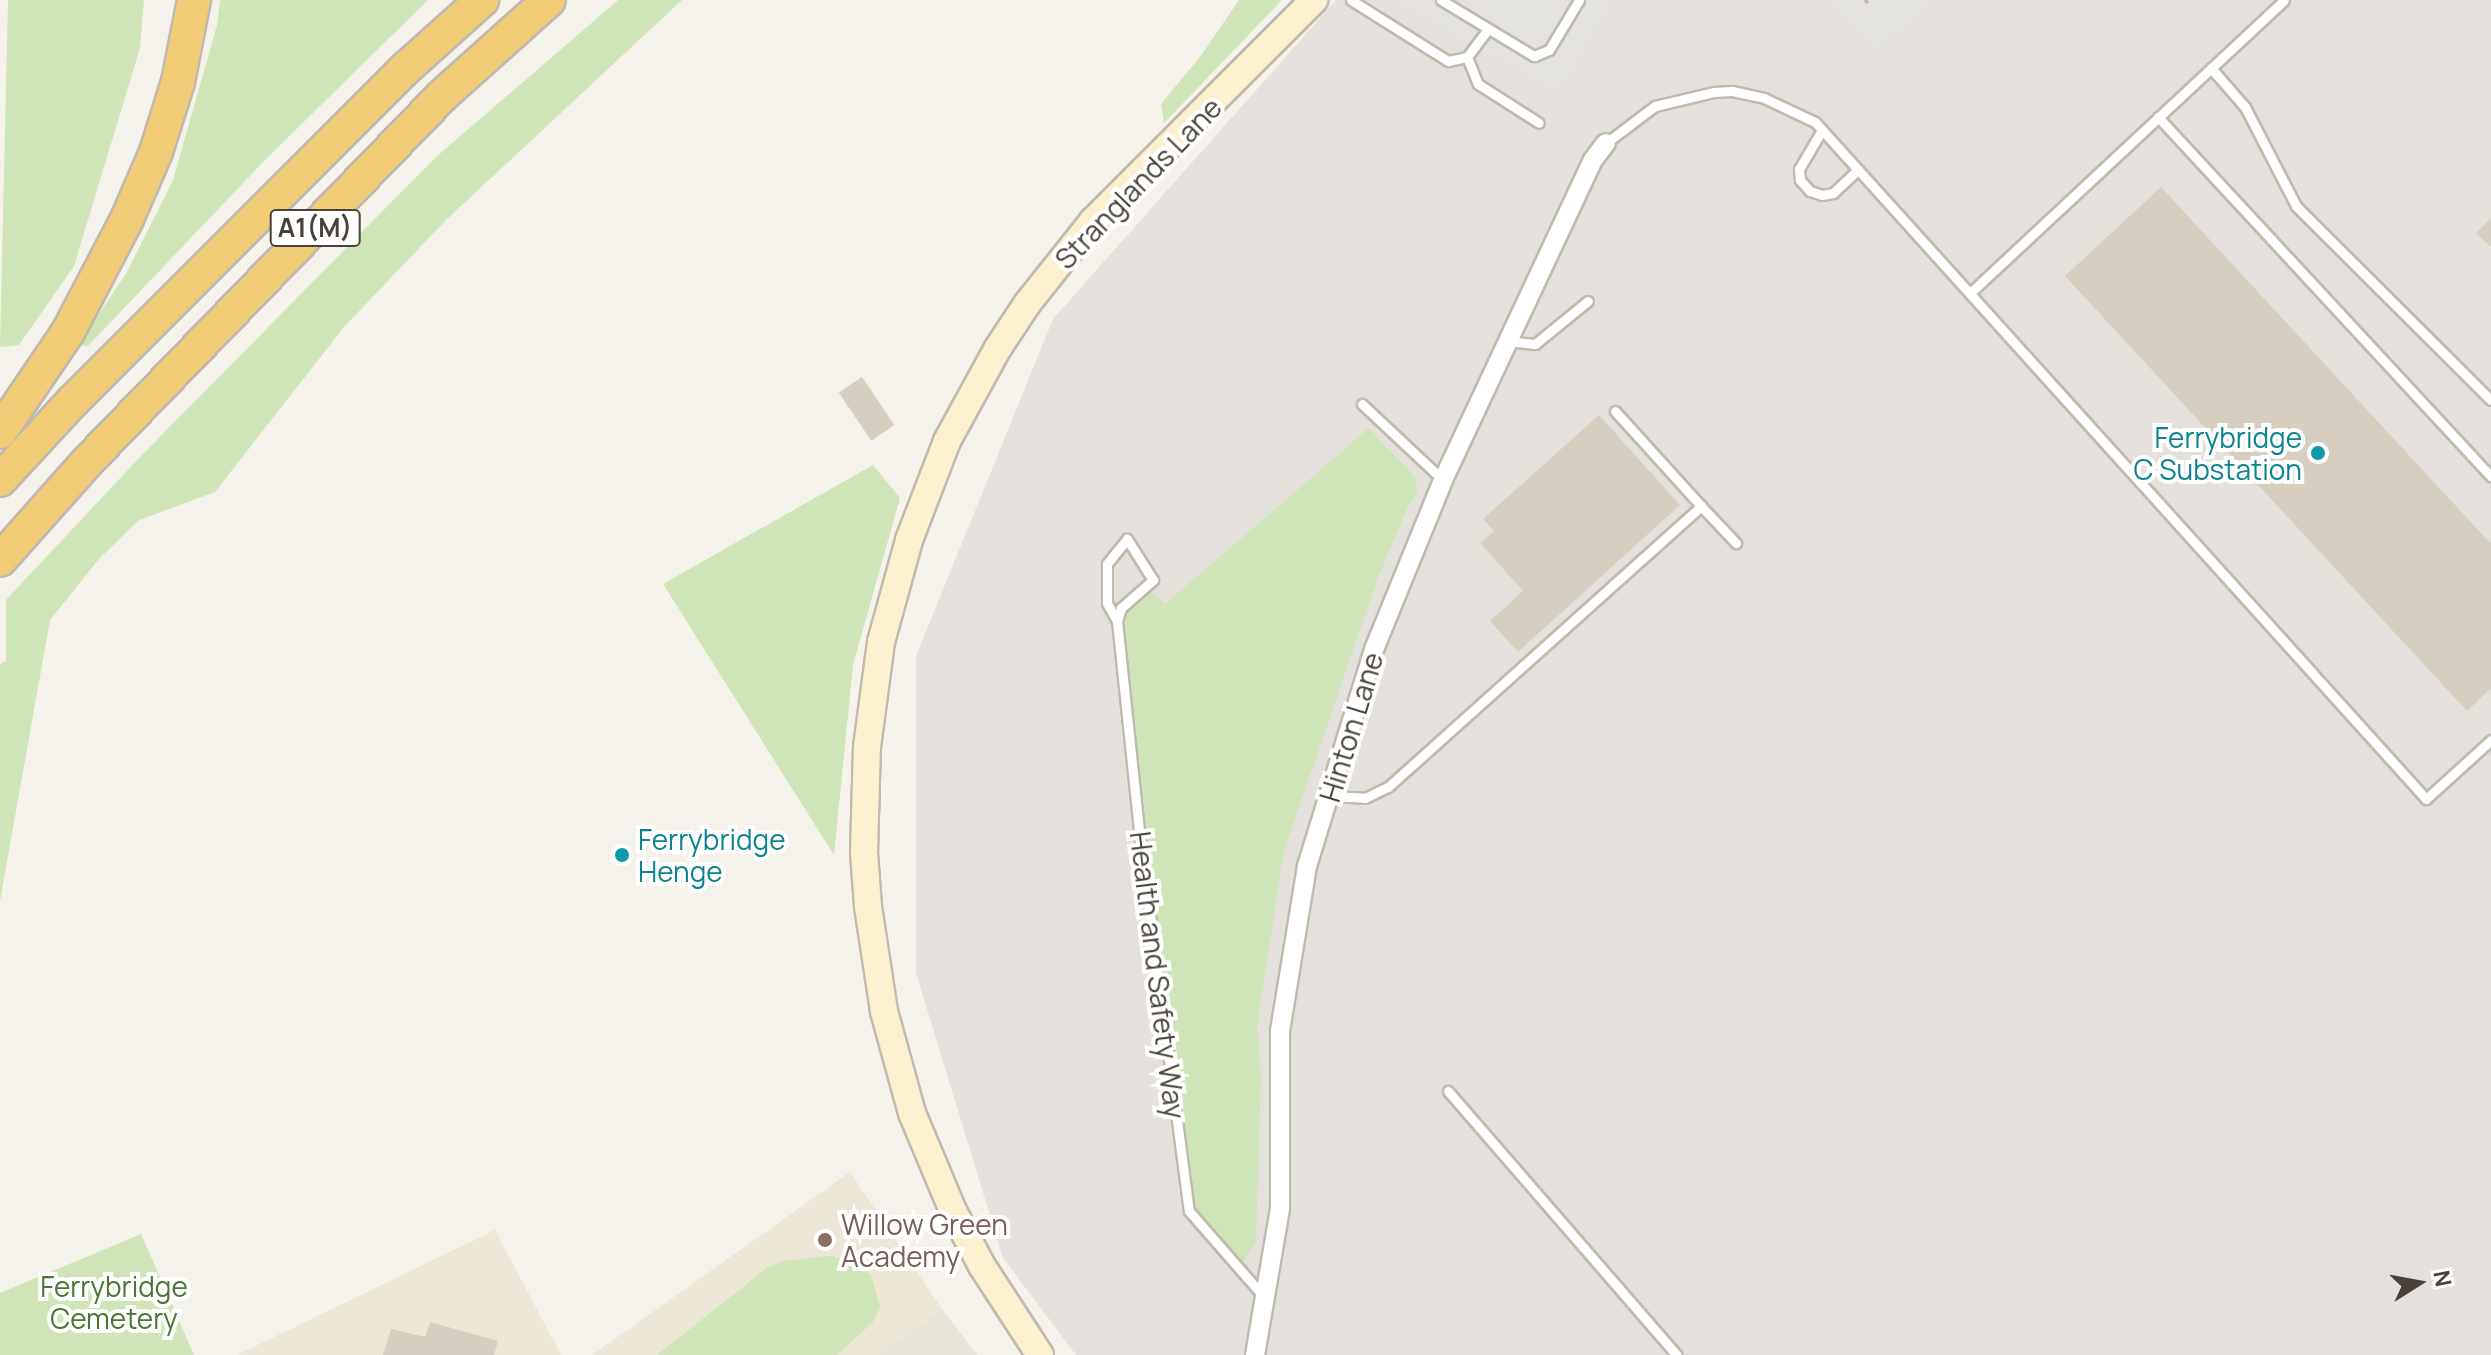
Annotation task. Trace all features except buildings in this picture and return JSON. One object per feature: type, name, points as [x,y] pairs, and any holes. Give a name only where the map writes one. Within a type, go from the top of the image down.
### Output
[{"type":"highway","points":[[8,422],[68,332],[127,219],[156,152],[178,82],[194,0]]},
{"type":"highway","name":"A1(M)","points":[[6,473],[73,401],[404,70],[482,0]]},
{"type":"highway","name":"A1(M)","points":[[4,556],[98,450],[443,95],[549,0]]},
{"type":"main road","name":"Stranglands Lane","points":[[1040,1355],[982,1266],[931,1162],[897,1062],[874,959],[864,826],[867,747],[881,642],[897,578],[947,441],[998,348],[1027,304],[1093,221],[1314,0]]},
{"type":"street","name":"Hinton Lane","points":[[1255,1355],[1280,1208],[1280,1031],[1307,866],[1375,647],[1443,480],[1593,160],[1606,143]]},
{"type":"lane","points":[[1351,0],[1448,61],[1467,57],[1488,29]]},
{"type":"lane","points":[[1441,0],[1534,56],[1549,50],[1579,0]]},
{"type":"lane","points":[[1970,293],[2284,0]]},
{"type":"lane","points":[[1467,57],[1478,84],[1539,123]]},
{"type":"lane","points":[[2211,68],[2245,107],[2296,206],[2491,400]]},
{"type":"lane","points":[[1606,143],[1655,106],[1714,92],[1732,91],[1764,98],[1797,112],[1822,130],[2426,799],[2491,740]]},
{"type":"lane","points":[[2158,117],[2491,477]]},
{"type":"lane","points":[[1822,130],[1799,169],[1800,180],[1810,191],[1822,195],[1833,193],[1858,170]]},
{"type":"lane","points":[[1507,341],[1535,344],[1588,301]]},
{"type":"lane","points":[[1362,404],[1443,480]]},
{"type":"lane","points":[[1615,411],[1736,543]]},
{"type":"lane","points":[[1330,796],[1365,798],[1388,787],[1701,506]]},
{"type":"lane","name":"Health and Safety Way","points":[[1117,621],[1107,603],[1104,572],[1127,539],[1153,580],[1121,608],[1117,621],[1139,832],[1189,1211],[1266,1300]]},
{"type":"lane","points":[[1448,1091],[1677,1355]]},
{"type":"shaded area","points":[[1336,0],[2491,0],[2491,1355],[1076,1355],[1003,1258],[916,973],[916,656],[1053,319]]},
{"type":"shaded area","points":[[1393,0],[1614,0],[1559,93]]},
{"type":"shaded area","points":[[1830,0],[1937,0],[1875,52]]},
{"type":"shaded area","name":"Willow Green Academy","points":[[850,1172],[942,1309],[877,1355],[592,1355]]},
{"type":"shaded area","points":[[495,1230],[561,1355],[237,1355]]},
{"type":"shaded area","points":[[942,1309],[977,1355],[877,1355]]},
{"type":"green space","points":[[8,0],[144,0],[140,48],[74,266],[19,345],[0,347]]},
{"type":"green space","points":[[220,0],[428,0],[266,159],[88,346],[78,345],[127,272],[173,180],[217,25]]},
{"type":"green space","points":[[618,0],[682,0],[446,220],[344,327],[215,492],[139,520],[99,559],[50,620],[0,901],[0,664],[6,661],[6,600],[140,457],[436,157]]},
{"type":"green space","points":[[1239,0],[1282,0],[1164,123],[1161,104],[1200,57]]},
{"type":"green space","points":[[1369,428],[1415,477],[1418,493],[1408,506],[1378,578],[1284,851],[1257,1026],[1261,1076],[1256,1242],[1240,1267],[1189,1211],[1117,621],[1128,601],[1146,586],[1165,604]]},
{"type":"green space","points":[[873,465],[900,498],[853,665],[834,855],[663,584]]},
{"type":"green space","name":"Ferrybridge Cemetery","points":[[141,1234],[194,1355],[0,1355],[0,1293]]},
{"type":"green space","points":[[832,1256],[854,1264],[871,1275],[880,1307],[873,1322],[837,1355],[657,1355],[768,1267],[782,1261]]},
{"type":"place","name":"Ferrybridge C Substation","points":[[2318,453]]},
{"type":"place","name":"Ferrybridge Henge","points":[[622,855]]},
{"type":"place","name":"Willow Green Academy","points":[[825,1240]]}]
